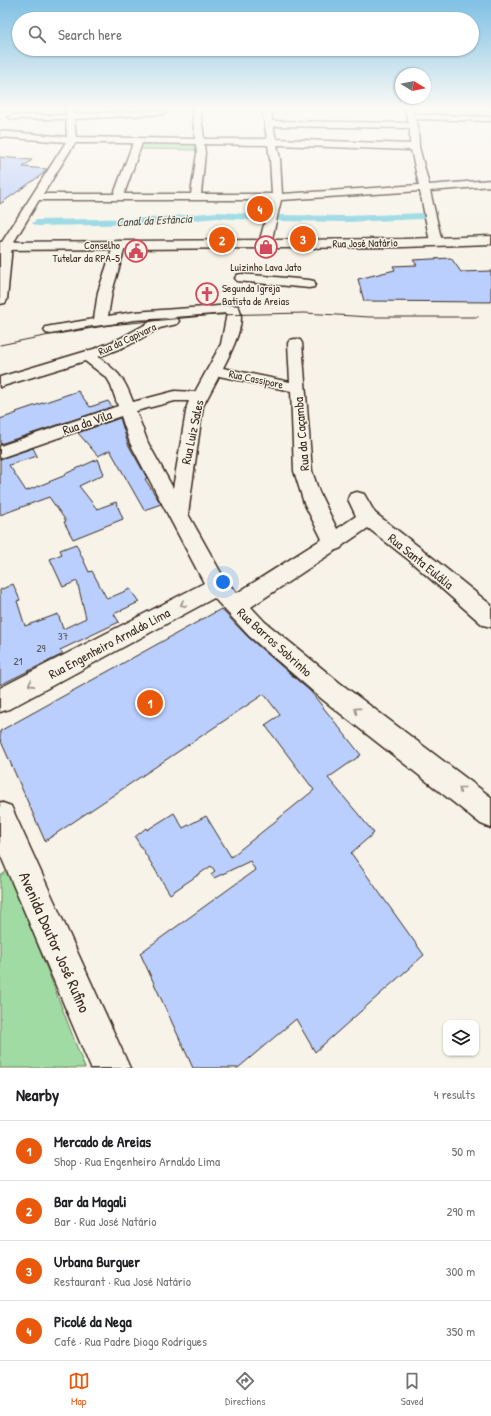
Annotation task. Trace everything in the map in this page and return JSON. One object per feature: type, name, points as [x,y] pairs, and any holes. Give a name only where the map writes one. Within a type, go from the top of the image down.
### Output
[{"type":"main road","name":"Rua José Natário","points":[[3,245],[436,242],[491,240]]},
{"type":"main road","name":"Avenida Doutor José Rufino","points":[[0,817],[111,1068]]},
{"type":"street","points":[[0,300],[3,245],[59,158]]},
{"type":"street","points":[[118,197],[136,158]]},
{"type":"street","points":[[196,197],[197,158]]},
{"type":"street","points":[[265,243],[277,198],[273,158]]},
{"type":"street","points":[[418,158],[426,189],[436,242]]},
{"type":"street","points":[[35,197],[277,198],[426,189],[491,183]]},
{"type":"street","points":[[100,321],[105,292],[120,244]]},
{"type":"street","points":[[241,278],[309,284]]},
{"type":"street","points":[[51,330],[100,321],[187,312],[233,313]]},
{"type":"street","name":"Rua da Capivara","points":[[0,382],[88,356],[113,347],[161,323],[233,313]]},
{"type":"street","name":"Rua Luiz Sales","points":[[178,515],[195,406],[228,344],[233,313]]},
{"type":"street","name":"Rua da Caçamba","points":[[295,343],[302,461],[307,484],[313,501],[334,542]]},
{"type":"street","name":"Rua Barros Sobrinho","points":[[88,356],[112,375],[118,383],[139,443],[217,586],[257,629],[331,691],[491,814]]},
{"type":"street","name":"Rua Cassipore","points":[[218,364],[297,388]]},
{"type":"street","name":"Rua da Vila","points":[[175,396],[218,364]]},
{"type":"street","name":"Rua da Vila","points":[[0,452],[127,408],[175,396],[199,397]]},
{"type":"street","name":"Rua Santa Eulália","points":[[357,499],[368,518],[416,555],[491,618]]},
{"type":"street","points":[[235,606],[334,542],[368,518]]},
{"type":"street","name":"Rua Engenheiro Arnaldo Lima","points":[[0,700],[217,586]]},
{"type":"green space","points":[[9,870],[85,1068],[0,1068],[0,876]]},
{"type":"building","points":[[0,158],[32,160],[23,167],[47,169],[44,173],[0,204]]},
{"type":"building","points":[[451,258],[461,272],[491,271],[491,302],[364,301],[358,279],[395,270],[393,266],[417,265],[413,260]]},
{"type":"building","points":[[78,391],[90,407],[108,401],[112,407],[0,444],[0,419]]},
{"type":"building","points":[[120,418],[128,444],[147,478],[145,479],[161,504],[144,510],[110,450],[98,456],[78,433]]},
{"type":"building","points":[[33,448],[37,456],[9,465],[26,491],[66,475],[65,474],[98,459],[104,474],[79,486],[97,509],[116,502],[123,519],[73,539],[64,522],[66,521],[49,497],[0,515],[0,459]]},
{"type":"building","points":[[76,544],[89,572],[92,571],[107,599],[130,589],[139,602],[114,614],[119,622],[60,650],[63,654],[0,685],[0,590],[13,584],[20,600],[17,601],[25,626],[58,614],[63,629],[86,618],[77,581],[63,587],[50,559],[62,554],[60,550]]},
{"type":"building","points":[[221,609],[248,637],[311,692],[361,755],[328,778],[374,833],[351,853],[424,955],[315,1052],[296,1019],[238,1068],[193,1068],[140,953],[255,870],[250,861],[214,878],[211,874],[215,871],[211,866],[170,894],[135,837],[146,828],[147,830],[174,813],[183,828],[206,816],[231,857],[314,790],[265,725],[280,715],[264,694],[45,841],[0,739],[0,731]]},
{"type":"waterway","name":"Canal da Estância","points":[[37,223],[151,221],[217,215],[271,218]]},
{"type":"waterway","name":"Canal da Estância","points":[[279,218],[347,219],[423,216]]},
{"type":"tram line","points":[[0,345],[89,327],[214,315],[305,313],[369,317],[478,317]]},
{"type":"place","name":"Picolé da Nega","points":[[260,209]]},
{"type":"place","name":"Urbana Burguer","points":[[303,239]]},
{"type":"place","name":"Bar da Magali","points":[[222,240]]},
{"type":"place","name":"Luizinho Lava Jato","points":[[266,247]]},
{"type":"place","name":"Conselho Tutelar da RPA-5","points":[[136,251]]},
{"type":"place","name":"Segunda Igreja Batista de Areias","points":[[207,294]]},
{"type":"place","name":"Mercado de Areias","points":[[150,703]]}]
